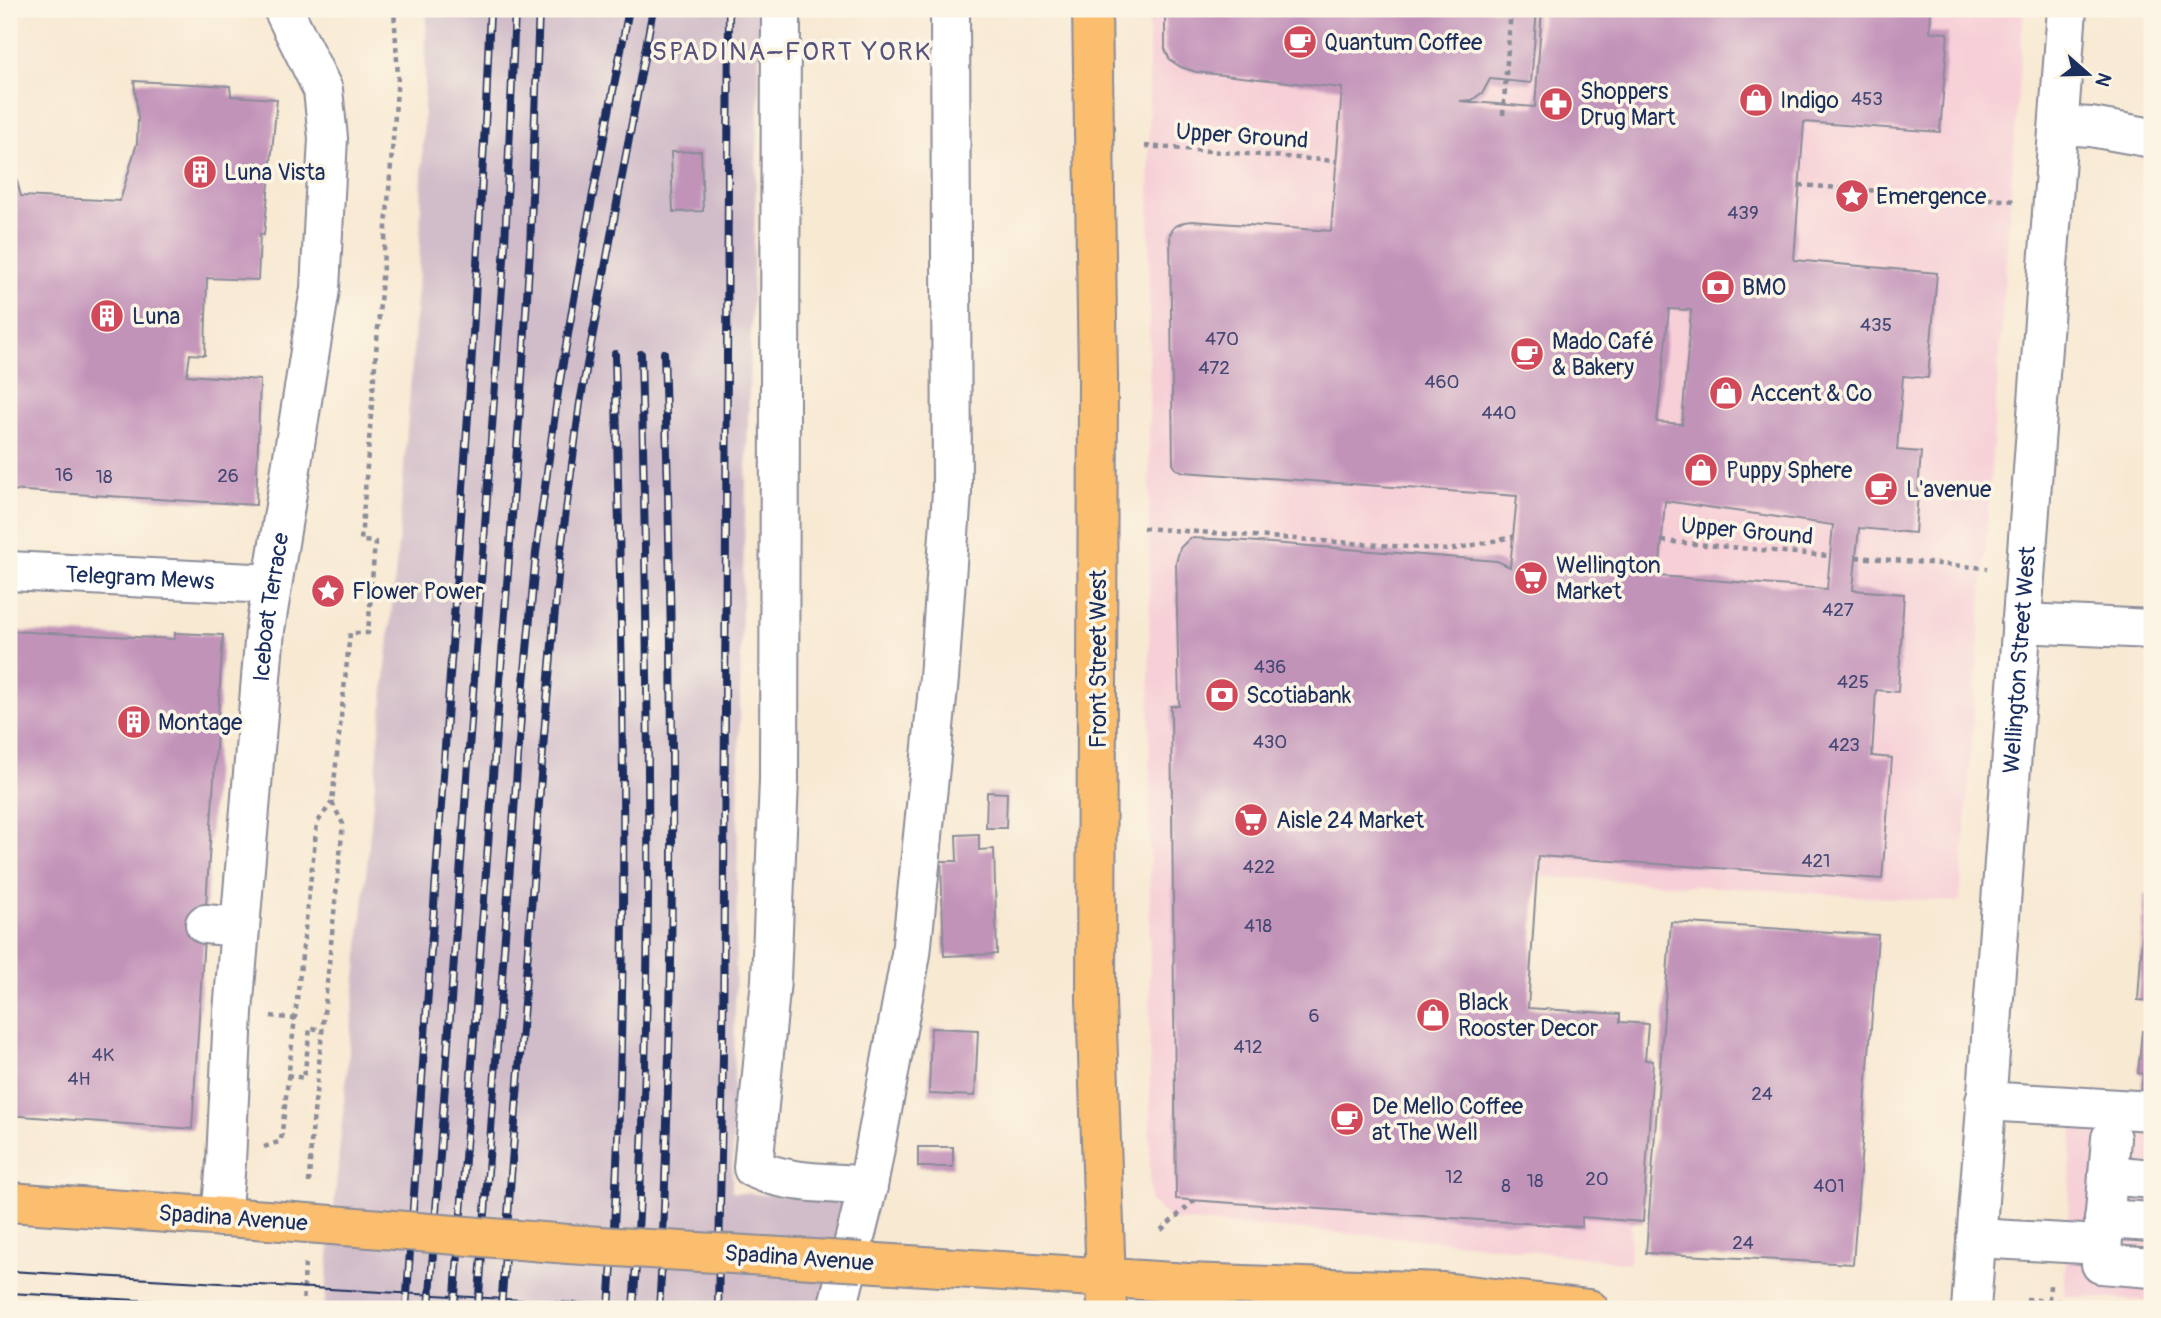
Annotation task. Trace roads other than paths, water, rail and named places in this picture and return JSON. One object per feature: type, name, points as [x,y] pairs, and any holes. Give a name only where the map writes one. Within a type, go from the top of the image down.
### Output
[{"type":"main road","name":"Front Street West","points":[[1092,9],[1098,377],[1096,1000],[1106,1293]]},
{"type":"main road","name":"Spadina Avenue","points":[[9,1202],[568,1244],[862,1262],[1106,1293],[1188,1283],[1443,1292],[1589,1309]]},
{"type":"street","name":"Iceboat Terrace","points":[[221,1217],[233,1012],[222,925],[272,584],[320,289],[328,138],[320,83],[283,9]]},
{"type":"street","points":[[781,9],[779,780],[771,980],[753,1168],[782,1178],[868,1186]]},
{"type":"street","points":[[837,1309],[868,1186],[911,954],[941,652],[951,492],[950,9]]},
{"type":"street","name":"Wellington Street West","points":[[1970,1309],[2067,9]]},
{"type":"street","points":[[2059,125],[2091,127],[2152,138]]},
{"type":"street","name":"Telegram Mews","points":[[9,571],[272,584]]},
{"type":"street","points":[[2021,623],[2152,629]]},
{"type":"street","points":[[1985,1101],[2152,1111]]},
{"type":"street","points":[[2152,1179],[2109,1157],[2101,1264],[2152,1268]]},
{"type":"street","points":[[1976,1238],[2103,1232],[2152,1222]]},
{"type":"tram line","points":[[9,1271],[683,1309]]},
{"type":"tram line","points":[[9,1293],[299,1309]]},
{"type":"railway","points":[[406,1309],[470,387],[490,9]]},
{"type":"railway","points":[[429,1309],[505,245],[515,9]]},
{"type":"railway","points":[[454,1309],[521,394],[530,249],[539,9]]},
{"type":"railway","points":[[478,1309],[521,715],[536,553],[558,392],[629,9]]},
{"type":"railway","points":[[501,1309],[559,565],[580,403],[653,9]]},
{"type":"railway","points":[[718,1309],[723,1056],[729,9]]},
{"type":"railway","points":[[659,1309],[668,1087],[672,812],[671,629],[664,353]]},
{"type":"railway","points":[[609,1309],[616,1190],[623,951],[621,593],[615,354]]},
{"type":"railway","points":[[633,1309],[645,1070],[648,832],[641,354]]},
{"type":"place","name":"Quantum Coffee","points":[[1300,42]]},
{"type":"place","name":"Indigo","points":[[1756,100]]},
{"type":"place","name":"Shoppers Drug Mart","points":[[1556,104]]},
{"type":"place","name":"Luna Vista","points":[[200,172]]},
{"type":"place","name":"Emergence","points":[[1852,196]]},
{"type":"place","name":"BMO","points":[[1718,287]]},
{"type":"place","name":"Luna","points":[[107,316]]},
{"type":"place","name":"Mado Café & Bakery","points":[[1527,354]]},
{"type":"place","name":"Accent & Co","points":[[1726,393]]},
{"type":"place","name":"Puppy Sphere","points":[[1701,470]]},
{"type":"place","name":"L'avenue","points":[[1881,489]]},
{"type":"place","name":"Wellington Market","points":[[1531,578]]},
{"type":"place","name":"Flower Power","points":[[328,591]]},
{"type":"place","name":"Scotiabank","points":[[1222,695]]},
{"type":"place","name":"Montage","points":[[134,722]]},
{"type":"place","name":"Aisle 24 Market","points":[[1251,820]]},
{"type":"place","name":"Black Rooster Decor","points":[[1433,1015]]},
{"type":"place","name":"De Mello Coffee at The Well","points":[[1347,1119]]},
{"type":"district","name":"SPADINA–FORT YORK","points":[[792,52]]}]
